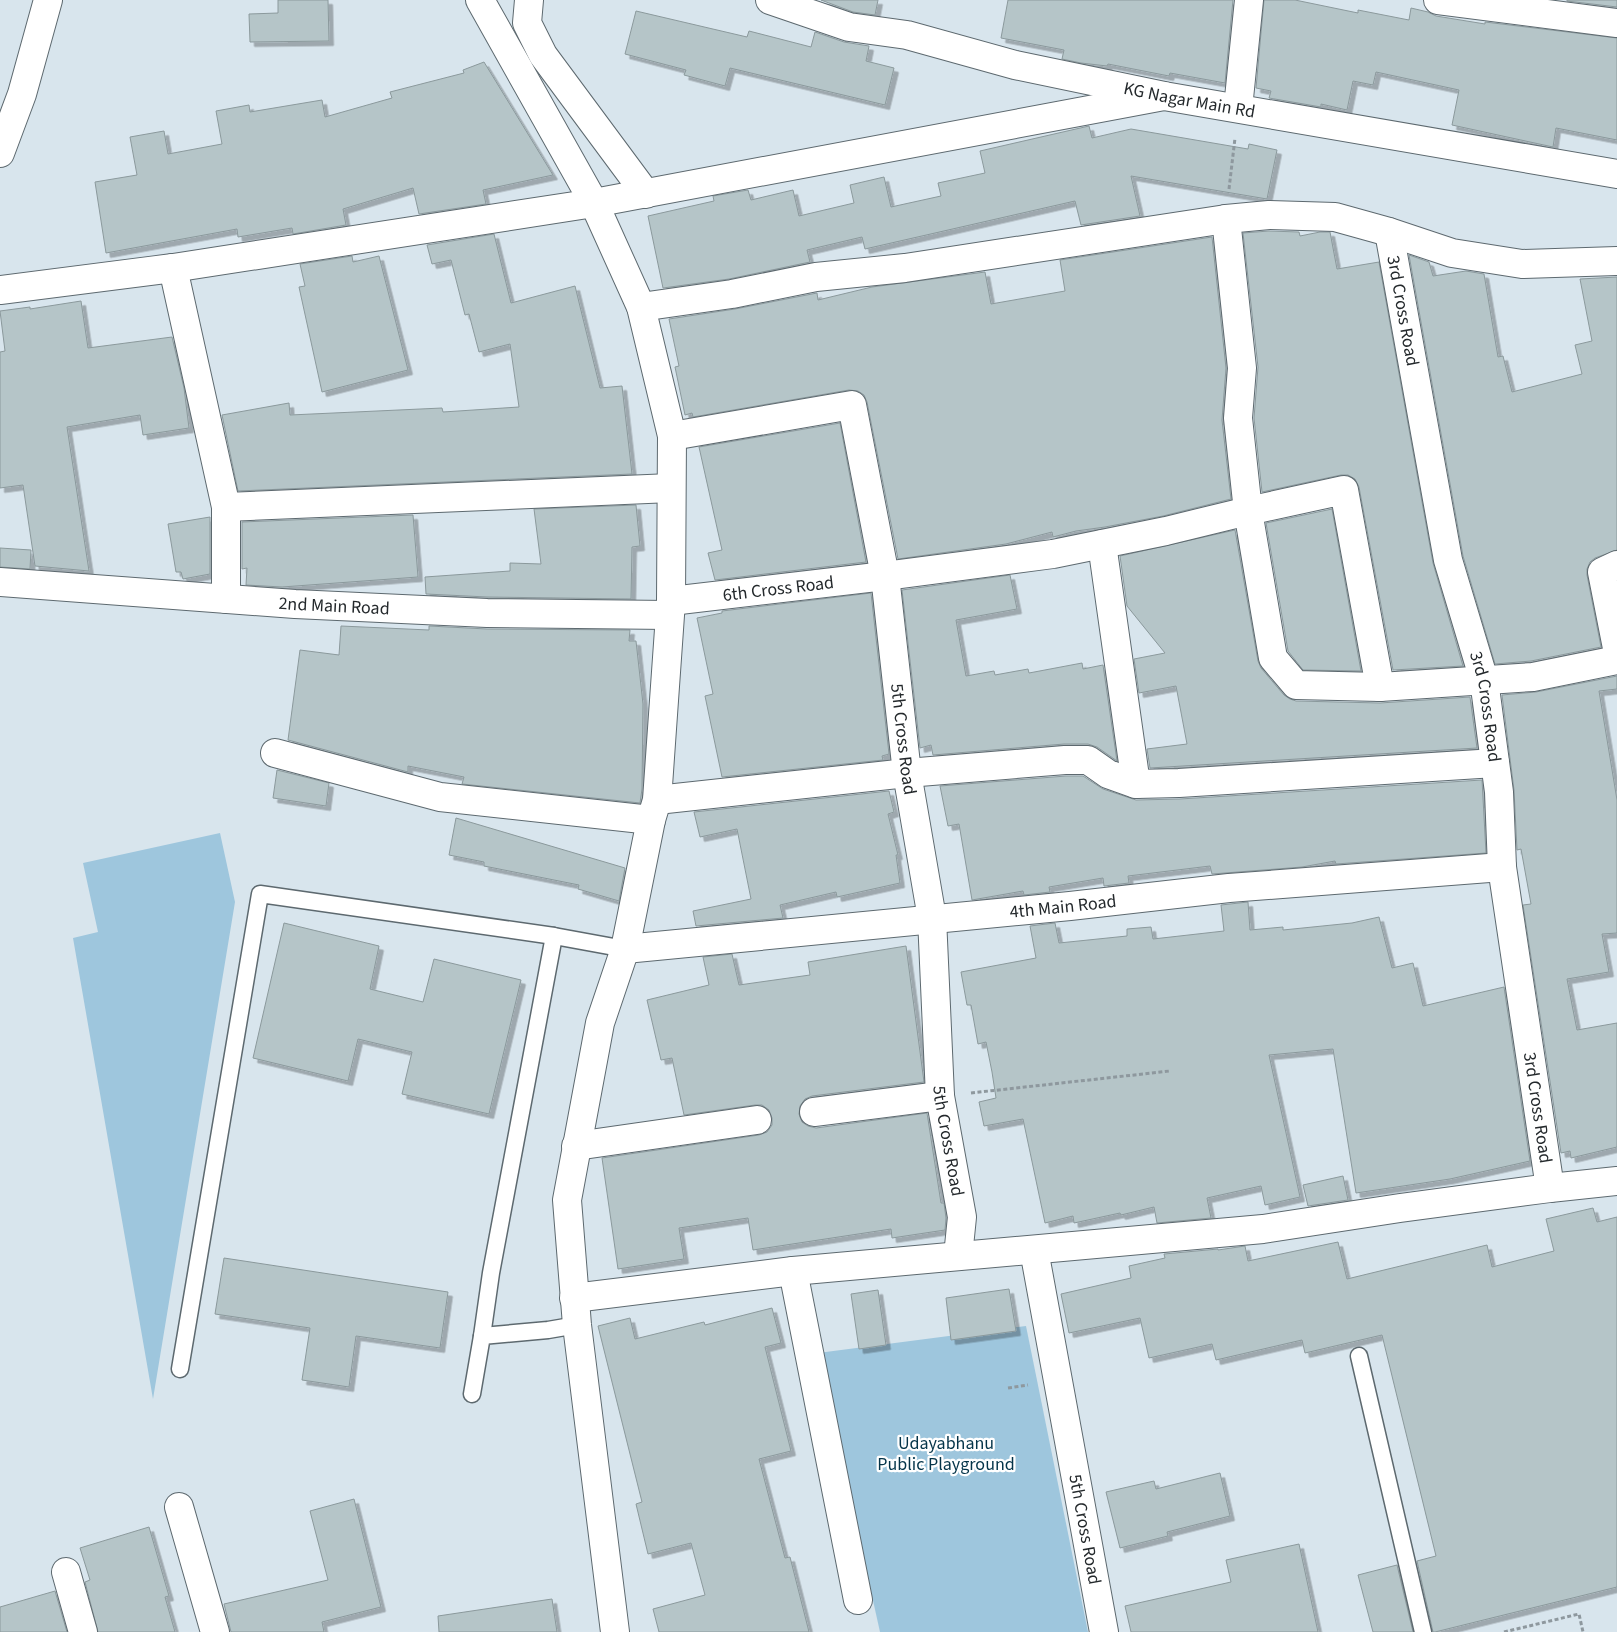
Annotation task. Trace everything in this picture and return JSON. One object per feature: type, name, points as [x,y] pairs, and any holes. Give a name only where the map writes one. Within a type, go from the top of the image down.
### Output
[{"type":"street","points":[[0,153],[22,94],[48,0]]},
{"type":"street","points":[[480,0],[594,203],[641,307],[672,436],[670,608],[654,810],[625,949],[600,1023],[567,1200],[574,1298],[615,1632]]},
{"type":"street","points":[[529,0],[527,23],[543,55],[646,194]]},
{"type":"street","name":"KG Nagar Main Rd","points":[[770,0],[799,4],[849,27],[907,35],[1015,65],[1164,96],[1617,174]]},
{"type":"street","points":[[1238,108],[1249,0]]},
{"type":"street","points":[[1438,0],[1617,23]]},
{"type":"street","points":[[0,290],[173,268],[594,203],[1164,96]]},
{"type":"street","points":[[641,307],[732,294],[816,277],[905,268],[1226,219],[1270,215],[1335,217],[1389,232],[1452,253],[1522,264],[1617,261]]},
{"type":"street","points":[[1226,219],[1242,368],[1238,418],[1248,511],[1273,658],[1296,685],[1380,687],[1533,677],[1617,660]]},
{"type":"street","name":"3rd Cross Road","points":[[1389,232],[1448,560],[1484,680],[1500,792],[1502,867],[1550,1188]]},
{"type":"street","points":[[173,268],[226,508],[226,599]]},
{"type":"street","name":"5th Cross Road","points":[[672,436],[852,405],[885,576],[907,773],[932,918],[940,1096],[962,1216],[958,1256]]},
{"type":"street","points":[[226,508],[671,488]]},
{"type":"street","name":"6th Cross Road","points":[[670,608],[885,576],[1052,554],[1166,532],[1248,511],[1344,490],[1380,687]]},
{"type":"street","points":[[1102,544],[1136,784]]},
{"type":"street","points":[[1617,565],[1602,572],[1617,648]]},
{"type":"street","name":"2nd Main Road","points":[[0,582],[296,604],[487,613],[670,608]]},
{"type":"street","points":[[275,753],[440,797],[654,810],[907,773],[1065,760],[1088,760],[1108,774],[1136,784],[1179,784],[1495,763]]},
{"type":"street","name":"4th Main Road","points":[[625,949],[1060,907],[1229,888],[1502,867]]},
{"type":"street","points":[[814,1112],[940,1096]]},
{"type":"street","points":[[576,1146],[757,1120]]},
{"type":"street","points":[[574,1298],[793,1271],[1263,1229],[1400,1208],[1617,1181]]},
{"type":"street","name":"5th Cross Road","points":[[1034,1250],[1104,1632]]},
{"type":"street","points":[[793,1271],[858,1600]]},
{"type":"street","points":[[178,1507],[215,1632]]},
{"type":"street","points":[[66,1572],[82,1632]]},
{"type":"lane","points":[[180,1369],[260,894],[554,936],[625,949]]},
{"type":"lane","points":[[472,1394],[491,1273],[554,936]]},
{"type":"lane","points":[[482,1336],[548,1330],[577,1325]]},
{"type":"lane","points":[[1359,1356],[1423,1632]]},
{"type":"path","points":[[1226,219],[1238,108]]},
{"type":"path","points":[[940,1096],[1170,1071]]},
{"type":"path","points":[[1504,1632],[1579,1614],[1583,1632]]},
{"type":"green space","points":[[220,833],[235,902],[153,1399],[73,938],[98,932],[83,863]]},
{"type":"green space","name":"Udayabhanu Public Playground","points":[[1026,1326],[1088,1632],[880,1632],[818,1353]]},
{"type":"building","points":[[278,0],[328,0],[329,41],[250,42],[249,14],[278,13]]},
{"type":"building","points":[[821,0],[878,0],[875,15],[853,12]]},
{"type":"building","points":[[1008,0],[1233,0],[1225,83],[1170,73],[1169,76],[1108,64],[1107,66],[1081,63],[1062,59],[1064,50],[1001,38]]},
{"type":"building","points":[[1264,0],[1295,0],[1358,13],[1358,10],[1409,20],[1411,8],[1436,16],[1485,24],[1485,22],[1617,38],[1617,140],[1556,128],[1553,147],[1452,125],[1459,90],[1376,72],[1373,85],[1353,81],[1347,110],[1321,104],[1321,107],[1269,98],[1271,91],[1256,88]]},
{"type":"building","points":[[1617,0],[1617,7],[1567,1]]},
{"type":"building","points":[[636,11],[747,37],[749,31],[811,47],[815,32],[844,42],[869,46],[866,61],[894,68],[885,105],[730,68],[725,86],[684,75],[686,70],[625,54]]},
{"type":"building","points":[[484,62],[553,175],[483,190],[486,204],[419,214],[413,188],[343,209],[346,225],[293,234],[292,228],[238,237],[237,229],[106,253],[95,182],[137,175],[130,137],[164,131],[168,154],[222,144],[216,111],[249,105],[250,112],[322,100],[325,117],[392,98],[390,92],[464,73],[463,70]]},
{"type":"building","points":[[1089,126],[1092,138],[1131,129],[1248,149],[1249,144],[1277,150],[1267,199],[1131,176],[1140,216],[1081,225],[1075,201],[865,249],[862,237],[807,250],[810,262],[729,279],[663,288],[648,216],[714,201],[713,196],[748,190],[751,200],[793,190],[799,216],[854,203],[850,185],[884,177],[891,207],[941,196],[938,183],[985,173],[980,151]]},
{"type":"building","points":[[1269,231],[1299,232],[1300,236],[1330,232],[1337,269],[1379,262],[1433,563],[1463,666],[1393,670],[1359,487],[1355,479],[1348,475],[1341,475],[1262,492],[1254,418],[1258,367],[1243,233]]},
{"type":"building","points":[[494,234],[511,303],[575,286],[600,388],[622,386],[632,474],[238,491],[222,415],[289,403],[290,415],[442,408],[443,412],[519,407],[510,344],[479,352],[469,314],[465,315],[451,260],[432,264],[427,245]]},
{"type":"building","points":[[1212,237],[1226,368],[1222,420],[1231,499],[1163,516],[1076,531],[1053,537],[1052,532],[1006,544],[898,559],[867,402],[864,395],[858,391],[849,390],[693,417],[692,413],[685,415],[675,367],[679,366],[669,319],[735,309],[817,293],[818,300],[872,287],[985,272],[991,304],[1065,291],[1060,260]]},
{"type":"building","points":[[1409,255],[1429,262],[1433,276],[1466,271],[1484,274],[1498,357],[1503,356],[1512,392],[1582,374],[1575,345],[1592,341],[1580,279],[1617,277],[1617,550],[1595,558],[1590,562],[1587,569],[1601,647],[1531,661],[1495,664],[1463,556]]},
{"type":"building","points":[[352,256],[353,262],[379,256],[408,370],[322,392],[299,287],[305,286],[300,264]]},
{"type":"building","points":[[81,301],[88,348],[172,337],[184,388],[189,428],[143,435],[140,415],[67,427],[89,571],[35,566],[23,485],[0,488],[0,352],[5,351],[0,311],[30,307],[30,309]]},
{"type":"building","points":[[840,423],[866,562],[715,580],[708,553],[722,550],[699,447]]},
{"type":"building","points":[[636,505],[640,546],[632,547],[631,599],[487,597],[426,594],[425,577],[510,571],[510,563],[541,564],[534,509]]},
{"type":"building","points":[[1332,509],[1361,671],[1303,670],[1288,651],[1266,523]]},
{"type":"building","points":[[413,515],[418,577],[282,587],[246,585],[247,568],[242,569],[242,522]]},
{"type":"building","points":[[210,517],[210,574],[183,579],[181,572],[176,572],[168,524]]},
{"type":"building","points":[[1235,530],[1258,661],[1261,668],[1284,695],[1296,701],[1380,703],[1470,697],[1477,748],[1150,768],[1147,749],[1187,744],[1176,686],[1139,693],[1134,659],[1165,653],[1127,606],[1120,556]]},
{"type":"building","points":[[0,548],[31,550],[30,569],[0,567]]},
{"type":"building","points":[[1010,575],[1017,609],[956,620],[966,676],[994,671],[995,675],[1028,669],[1029,673],[1082,663],[1083,669],[1103,665],[1117,761],[1097,747],[1088,744],[1064,744],[933,755],[931,745],[920,748],[902,590]]},
{"type":"building","points":[[871,593],[889,754],[882,756],[883,760],[722,777],[705,696],[713,694],[697,618],[722,613],[722,611]]},
{"type":"building","points":[[341,626],[429,630],[429,626],[487,629],[630,630],[629,641],[636,641],[643,704],[642,789],[640,803],[462,784],[464,777],[408,766],[408,772],[288,740],[300,650],[339,655]]},
{"type":"building","points":[[1617,676],[1617,689],[1599,691],[1617,800],[1617,933],[1602,934],[1609,972],[1567,979],[1577,1030],[1617,1023],[1617,1147],[1571,1158],[1570,1151],[1561,1153],[1523,905],[1531,904],[1521,849],[1517,850],[1514,790],[1502,695],[1536,692]]},
{"type":"building","points":[[277,770],[329,783],[326,806],[273,798]]},
{"type":"building","points":[[1083,776],[1103,789],[1136,800],[1180,799],[1482,780],[1486,853],[1336,864],[1335,861],[1302,867],[1212,874],[1210,866],[1128,876],[1129,883],[1104,886],[1103,878],[1049,887],[1050,892],[1024,895],[1023,891],[972,900],[959,824],[948,826],[940,786]]},
{"type":"building","points":[[889,791],[894,812],[888,814],[898,855],[896,855],[900,883],[837,897],[836,892],[780,905],[783,918],[696,926],[693,911],[751,899],[737,829],[700,837],[694,812]]},
{"type":"building","points":[[456,818],[625,868],[619,901],[578,889],[579,885],[484,866],[484,862],[449,855]]},
{"type":"building","points":[[1248,902],[1250,930],[1283,927],[1283,930],[1352,923],[1379,917],[1392,968],[1413,963],[1423,1006],[1504,987],[1530,1161],[1450,1179],[1356,1193],[1333,1049],[1269,1055],[1300,1197],[1265,1205],[1261,1186],[1207,1198],[1211,1218],[1157,1223],[1154,1207],[1074,1223],[1073,1216],[1045,1223],[1023,1119],[984,1126],[979,1102],[996,1098],[986,1042],[978,1044],[971,1005],[967,1005],[961,972],[1036,958],[1030,926],[1055,923],[1059,943],[1127,936],[1127,929],[1151,927],[1153,939],[1224,931],[1221,905]]},
{"type":"building","points":[[284,923],[379,946],[370,989],[423,1002],[434,959],[521,980],[489,1114],[402,1094],[412,1052],[358,1039],[348,1081],[253,1058]]},
{"type":"building","points":[[906,946],[924,1082],[812,1096],[805,1099],[800,1106],[799,1114],[802,1122],[816,1128],[927,1113],[941,1203],[944,1203],[945,1230],[892,1238],[891,1229],[753,1250],[748,1218],[679,1228],[684,1259],[618,1269],[602,1158],[759,1135],[767,1132],[772,1125],[769,1110],[762,1105],[684,1115],[672,1058],[661,1060],[647,1000],[709,985],[703,957],[732,954],[739,985],[810,975],[808,962]]},
{"type":"building","points":[[1343,1176],[1348,1200],[1308,1206],[1303,1185]]},
{"type":"building","points":[[1593,1208],[1597,1222],[1617,1217],[1617,1587],[1435,1632],[1433,1632],[1417,1561],[1436,1556],[1382,1335],[1305,1353],[1302,1340],[1216,1360],[1212,1344],[1149,1358],[1140,1318],[1069,1333],[1061,1294],[1131,1278],[1129,1266],[1165,1258],[1164,1254],[1245,1246],[1248,1261],[1338,1242],[1347,1279],[1487,1245],[1492,1267],[1554,1251],[1546,1219]]},
{"type":"building","points":[[224,1258],[448,1292],[440,1348],[356,1336],[349,1387],[302,1380],[310,1328],[215,1314]]},
{"type":"building","points":[[1009,1289],[1016,1331],[951,1340],[946,1298]]},
{"type":"building","points":[[878,1290],[886,1345],[859,1349],[851,1294]]},
{"type":"building","points":[[772,1308],[781,1343],[765,1347],[791,1451],[759,1459],[785,1558],[790,1557],[809,1632],[659,1632],[653,1609],[705,1595],[691,1543],[648,1554],[636,1504],[642,1502],[598,1326],[630,1318],[635,1339],[704,1322],[705,1325]]},
{"type":"building","points":[[1220,1473],[1230,1516],[1167,1532],[1168,1536],[1120,1548],[1106,1492],[1154,1481],[1156,1489]]},
{"type":"building","points":[[354,1499],[381,1607],[322,1622],[324,1632],[231,1632],[224,1604],[328,1580],[310,1511]]},
{"type":"building","points":[[149,1527],[169,1596],[165,1597],[175,1632],[98,1632],[85,1582],[90,1580],[80,1548]]},
{"type":"building","points":[[1299,1544],[1318,1632],[1131,1632],[1125,1606],[1231,1582],[1226,1560]]},
{"type":"building","points":[[1397,1565],[1413,1632],[1373,1632],[1358,1575]]},
{"type":"building","points":[[55,1591],[67,1632],[0,1632],[0,1607]]},
{"type":"building","points":[[552,1599],[557,1632],[439,1632],[438,1616]]}]
